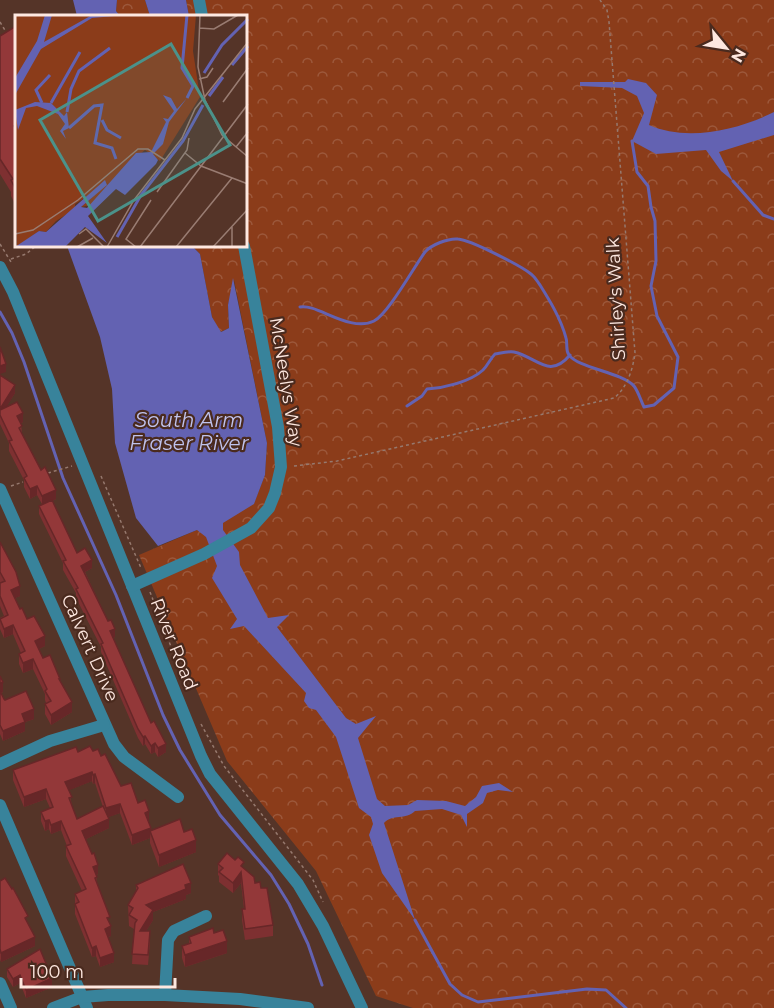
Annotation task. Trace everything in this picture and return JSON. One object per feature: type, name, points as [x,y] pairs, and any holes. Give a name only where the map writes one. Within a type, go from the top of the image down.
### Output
[{"type":"street","points":[[199,0],[202,15]]},
{"type":"street","name":"McNeelys Way","points":[[132,586],[204,554],[250,528],[269,508],[275,493],[281,467],[278,427],[244,248]]},
{"type":"street","name":"River Road","points":[[5,263],[13,292],[192,738],[210,774],[298,884],[323,926],[362,1008]]},
{"type":"street","name":"Calvert Drive","points":[[4,488],[104,725],[124,757],[178,797]]},
{"type":"street","points":[[0,764],[50,741],[104,725]]},
{"type":"street","points":[[0,805],[85,1002]]},
{"type":"street","points":[[165,995],[168,940],[174,931],[206,916]]},
{"type":"street","points":[[0,983],[11,1008]]},
{"type":"street","points":[[53,1008],[85,1002],[108,994],[240,999],[308,1008]]},
{"type":"path","name":"Shirley's Walk","points":[[281,467],[337,461],[557,412],[614,398],[618,395],[630,374],[635,353],[611,72],[609,22],[607,10],[600,0]]},
{"type":"path","points":[[0,22],[5,32]]},
{"type":"path","points":[[0,244],[5,263],[26,254],[34,248]]},
{"type":"path","points":[[41,476],[70,466]]},
{"type":"path","points":[[4,488],[31,479]]},
{"type":"path","points":[[150,591],[186,687]]},
{"type":"path","points":[[201,723],[224,766],[313,880],[327,911]]},
{"type":"green space","points":[[117,0],[145,0],[150,15],[119,15],[116,11]]},
{"type":"green space","points":[[186,0],[774,0],[774,1008],[413,1008],[376,996],[316,871],[227,761],[139,555],[197,530],[222,523],[254,503],[265,475],[267,443],[234,280],[228,305],[229,328],[220,332],[212,317],[200,254],[194,248],[248,248],[248,15],[189,15]]},
{"type":"water","points":[[73,0],[117,0],[116,11],[119,15],[77,15]]},
{"type":"water","points":[[145,0],[186,0],[189,15],[150,15]]},
{"type":"water","points":[[628,79],[646,83],[657,95],[649,125],[680,133],[712,132],[745,124],[774,112],[774,135],[719,152],[733,181],[721,171],[706,150],[656,154],[632,141],[644,113],[637,96],[622,88],[580,86],[580,82],[625,82]]},
{"type":"water","name":"South Arm Fraser River","points":[[68,248],[194,248],[200,254],[212,317],[221,332],[229,328],[228,305],[233,278],[267,443],[265,475],[254,504],[223,523],[223,530],[239,552],[240,565],[268,618],[289,615],[277,627],[346,718],[356,724],[376,716],[358,738],[377,799],[385,806],[408,805],[417,800],[446,801],[465,806],[476,797],[482,786],[499,783],[513,792],[498,790],[487,793],[483,803],[467,814],[467,827],[461,815],[442,809],[415,811],[384,823],[415,920],[382,873],[369,835],[373,824],[371,817],[359,808],[336,737],[316,710],[309,708],[304,701],[306,693],[244,626],[230,629],[237,619],[212,578],[217,566],[206,537],[197,530],[158,546],[136,518],[115,443],[112,389],[100,337]]},
{"type":"building","points":[[15,27],[15,188],[11,180],[13,179],[0,159],[0,36]]},
{"type":"building","points":[[0,347],[6,364],[0,366]]},
{"type":"building","points":[[0,375],[15,385],[0,409]]},
{"type":"building","points":[[17,402],[23,413],[17,416],[22,426],[19,428],[41,470],[45,467],[56,490],[42,496],[37,486],[30,489],[24,478],[27,476],[9,441],[12,440],[0,415],[0,410]]},
{"type":"building","points":[[52,500],[77,553],[85,548],[92,560],[81,566],[108,621],[111,620],[115,629],[110,631],[151,723],[154,721],[166,744],[158,748],[155,743],[151,746],[138,729],[101,644],[103,643],[39,506]]},
{"type":"building","points":[[0,542],[16,572],[20,586],[11,590],[27,619],[34,616],[45,636],[35,641],[43,658],[50,655],[59,679],[72,702],[51,715],[45,704],[51,701],[33,659],[23,663],[19,654],[25,651],[13,625],[4,629],[0,619],[8,615],[0,596],[0,583],[5,581],[0,572]]},
{"type":"building","points":[[0,691],[5,700],[26,691],[34,709],[22,714],[25,722],[3,731],[0,725]]},
{"type":"building","points":[[90,746],[93,751],[98,749],[101,756],[105,754],[121,786],[131,783],[138,803],[145,800],[149,811],[145,813],[151,828],[132,835],[120,804],[106,808],[95,774],[93,775],[92,772],[65,782],[72,797],[69,798],[77,819],[103,806],[109,819],[82,831],[98,865],[93,867],[97,877],[95,878],[110,917],[107,918],[111,926],[105,929],[114,953],[100,958],[96,946],[92,948],[75,904],[79,902],[75,894],[86,889],[66,846],[71,844],[61,821],[51,825],[49,820],[45,821],[41,812],[53,807],[46,789],[24,797],[13,770],[76,747],[78,752]]},
{"type":"building","points":[[180,819],[184,832],[192,829],[196,840],[159,855],[150,831]]},
{"type":"building","points":[[227,853],[235,860],[238,857],[244,862],[241,866],[254,877],[255,883],[260,882],[261,888],[267,888],[273,925],[245,929],[241,872],[233,883],[219,872],[223,868],[218,864]]},
{"type":"building","points":[[183,864],[191,883],[185,885],[186,889],[146,905],[153,910],[140,931],[150,931],[148,955],[132,954],[137,920],[129,915],[133,908],[128,905],[138,888],[136,885]]},
{"type":"building","points":[[5,878],[28,916],[25,918],[35,937],[1,953],[0,881]]},
{"type":"building","points":[[213,928],[214,933],[223,930],[227,941],[185,955],[182,946],[191,943],[189,937]]},
{"type":"building","points":[[40,949],[52,978],[26,990],[20,975],[13,979],[7,969]]},
{"type":"waterway","points":[[300,307],[315,309],[344,321],[365,324],[374,321],[393,300],[428,249],[449,240],[464,240],[496,254],[532,275],[558,317],[564,331],[569,355],[581,363],[628,381],[634,386],[644,407],[654,405],[674,388],[678,357],[657,316],[651,286],[656,261],[655,221],[648,186],[637,172],[632,141]]},
{"type":"waterway","points":[[733,181],[763,215],[774,219]]},
{"type":"waterway","points":[[0,312],[24,362],[63,478],[116,595],[163,715],[180,750],[220,815],[271,875],[289,904],[308,944],[322,985]]},
{"type":"waterway","points":[[407,406],[422,396],[427,389],[457,384],[478,374],[495,354],[514,352],[549,366],[556,366],[570,355]]},
{"type":"waterway","points":[[415,920],[450,984],[462,995],[478,1002],[587,989],[606,990],[626,1008]]}]
